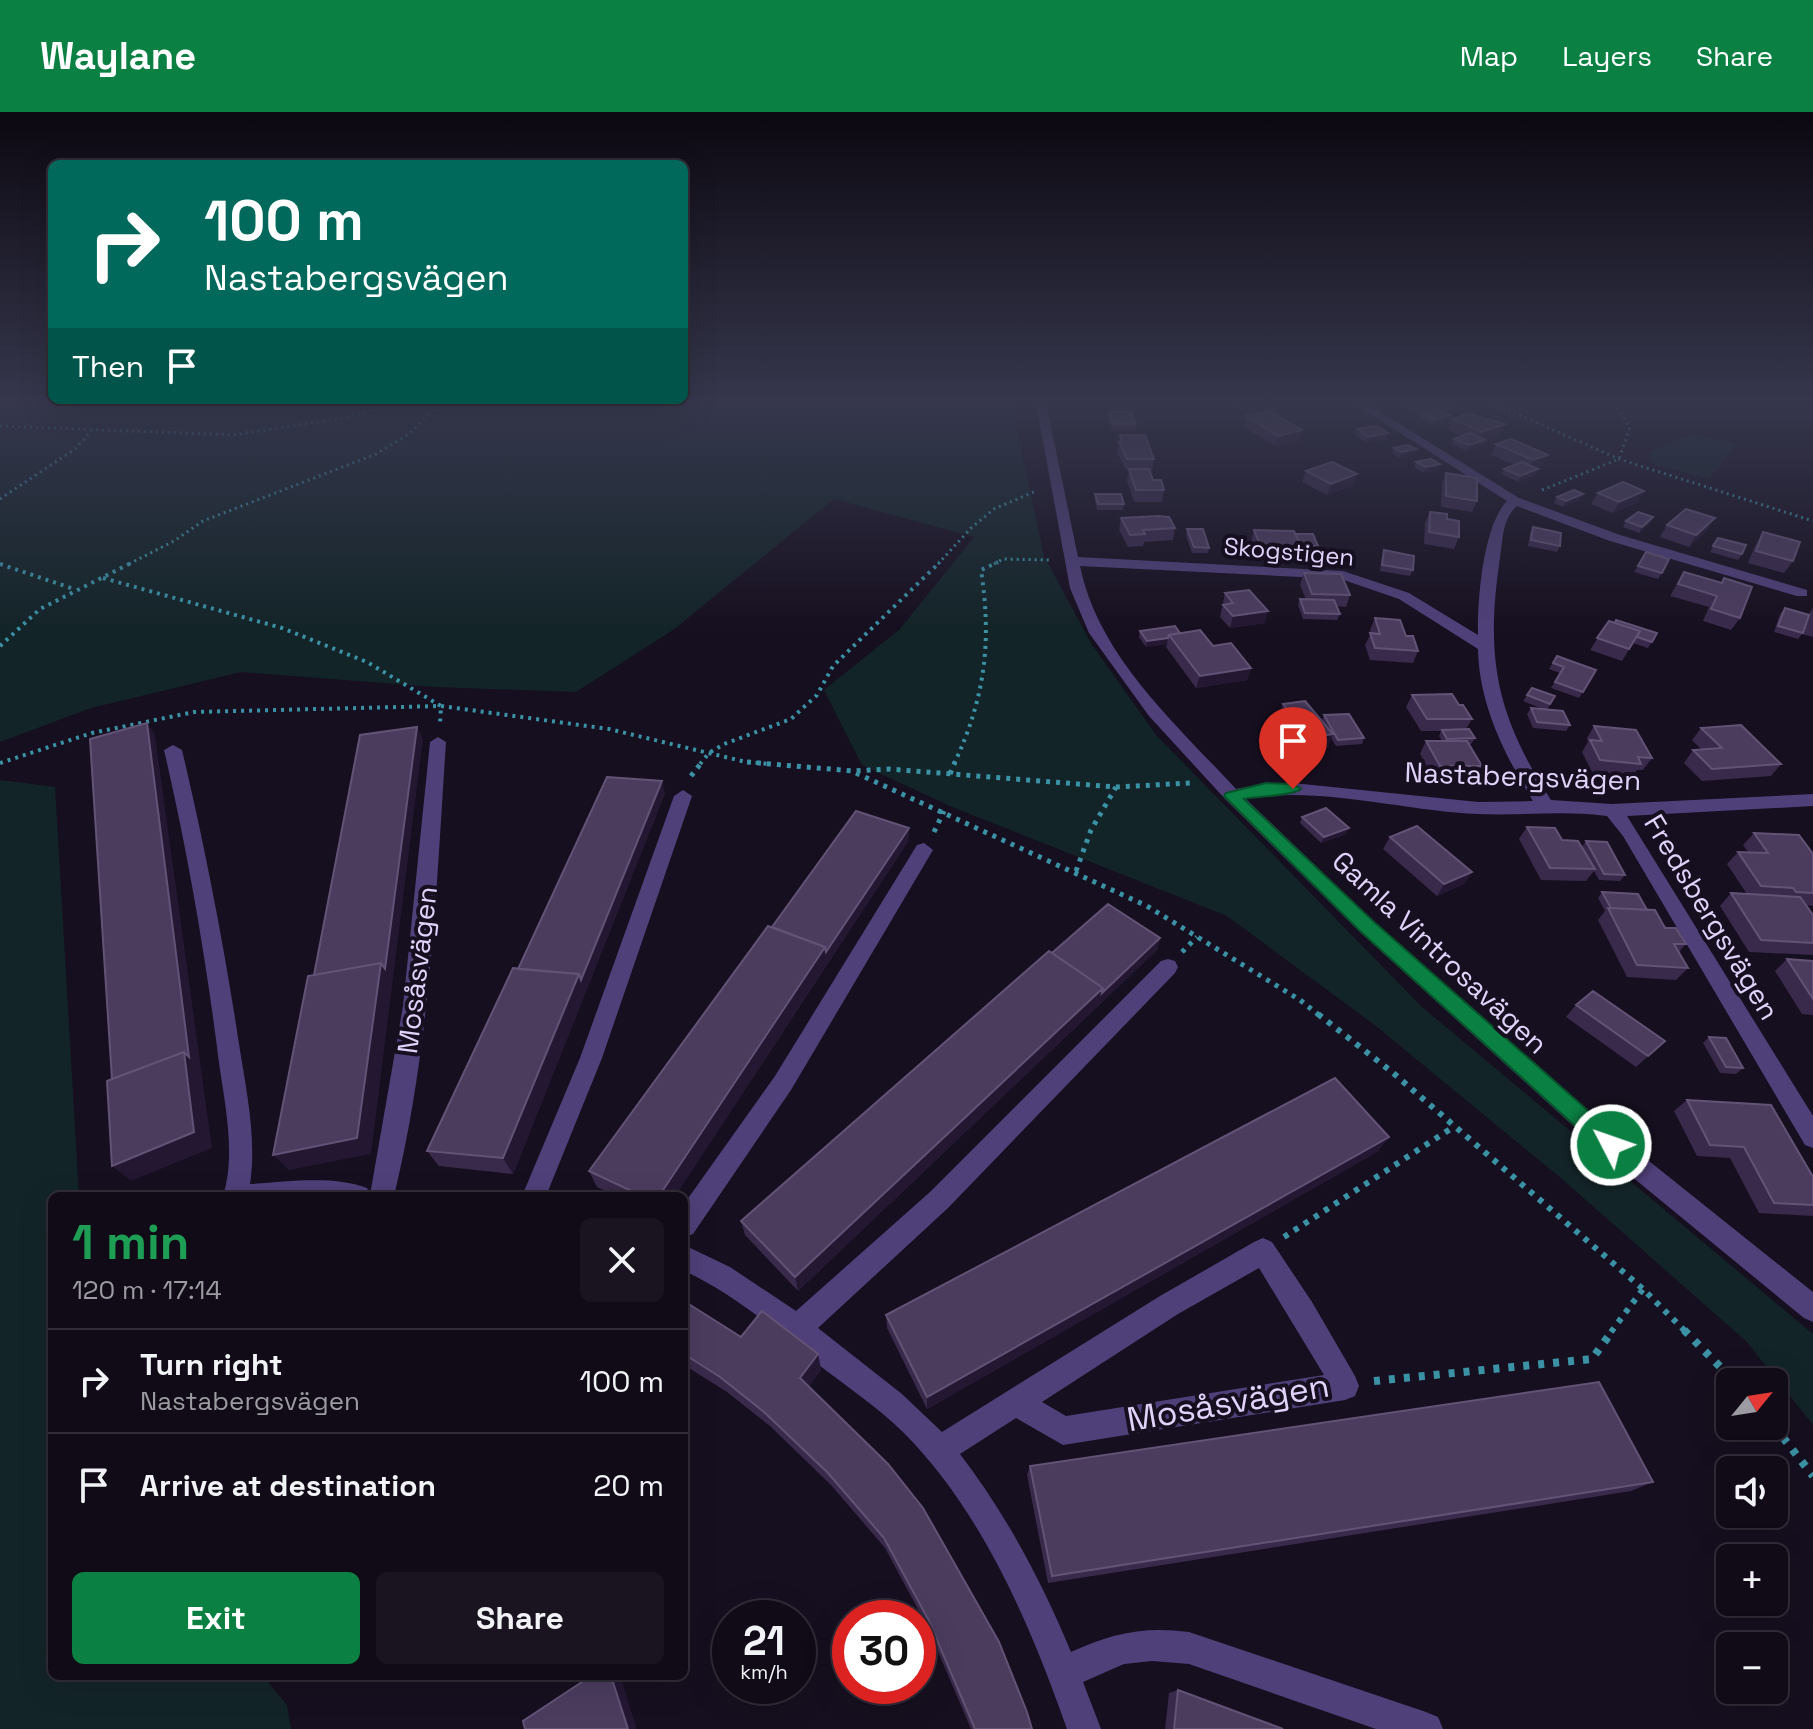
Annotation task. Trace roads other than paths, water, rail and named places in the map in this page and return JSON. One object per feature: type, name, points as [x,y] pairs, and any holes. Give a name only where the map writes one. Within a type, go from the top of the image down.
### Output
[{"type":"street","name":"Gamla Vintrosavägen","points":[[1055,478],[1077,588],[1096,633],[1155,712],[1225,789],[1366,926],[1516,1061],[1623,1154],[1813,1309]]},
{"type":"street","points":[[1479,478],[1515,501],[1603,534],[1802,593]]},
{"type":"street","points":[[1515,501],[1499,516],[1489,577],[1486,647],[1489,692],[1498,722],[1545,806]]},
{"type":"street","name":"Skogstigen","points":[[1071,561],[1343,575],[1404,596],[1486,647]]},
{"type":"street","name":"Mosåsvägen","points":[[383,1192],[394,1152],[410,1044],[428,879],[438,742]]},
{"type":"street","points":[[173,750],[199,858],[214,940],[240,1133],[241,1171],[237,1192]]},
{"type":"street","name":"Nastabergsvägen","points":[[1225,789],[1293,789],[1478,808],[1545,806],[1612,810],[1813,800]]},
{"type":"street","points":[[536,1192],[591,1058],[683,796]]},
{"type":"street","name":"Fredsbergsvägen","points":[[1612,810],[1636,842],[1813,1137]]},
{"type":"street","points":[[688,1219],[783,1083],[924,850]]},
{"type":"street","points":[[797,1329],[939,1200],[1168,967]]},
{"type":"street","name":"Mosåsvägen","points":[[1263,1251],[1303,1311],[1345,1386],[1063,1431],[1016,1402],[1169,1305],[1263,1251]]},
{"type":"street","points":[[688,1260],[767,1305],[914,1424],[938,1451],[982,1512],[1008,1555],[1066,1673],[1084,1729]]},
{"type":"street","points":[[938,1451],[1016,1402]]},
{"type":"street","points":[[1066,1673],[1129,1644],[1189,1648],[1426,1729]]}]
